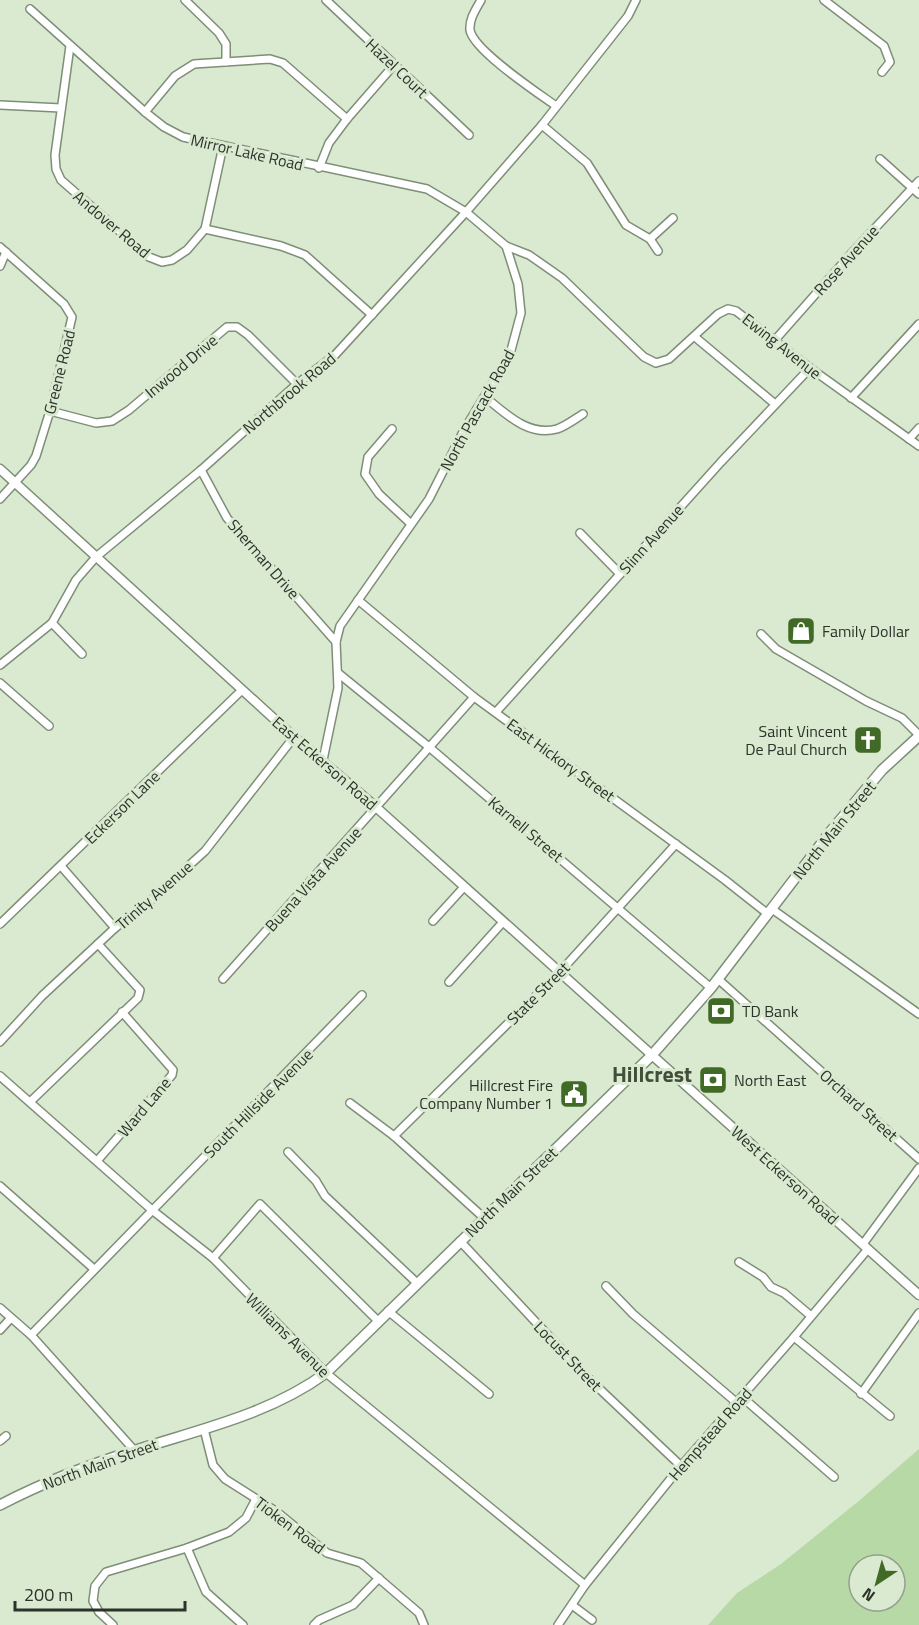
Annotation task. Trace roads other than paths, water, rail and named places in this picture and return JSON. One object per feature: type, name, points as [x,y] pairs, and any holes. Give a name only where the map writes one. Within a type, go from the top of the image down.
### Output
[{"type":"main road","name":"North Main Street","points":[[0,1505],[64,1474],[277,1403],[326,1373],[652,1055],[711,988],[831,831],[884,768],[919,736]]},
{"type":"street","points":[[185,0],[219,33],[226,44],[226,62]]},
{"type":"street","name":"Hazel Court","points":[[326,0],[469,135]]},
{"type":"street","points":[[481,0],[472,16],[470,29],[474,41],[486,53],[556,106]]},
{"type":"street","points":[[506,246],[466,212],[542,125],[628,16],[636,0]]},
{"type":"street","points":[[824,0],[884,46],[890,62],[882,72]]},
{"type":"street","name":"Mirror Lake Road","points":[[30,9],[145,112],[164,127],[183,137],[319,168],[427,189],[466,212]]},
{"type":"street","name":"Andover Road","points":[[70,46],[55,155],[56,169],[61,180],[149,257],[162,262],[171,260],[187,250],[205,229],[223,146]]},
{"type":"street","points":[[145,112],[175,76],[194,64],[270,59],[283,63],[347,118]]},
{"type":"street","points":[[319,168],[329,143],[347,118],[394,65]]},
{"type":"street","points":[[0,105],[61,108]]},
{"type":"street","points":[[542,125],[587,162],[626,225],[650,239],[658,251]]},
{"type":"street","points":[[880,159],[919,194]]},
{"type":"street","name":"Rose Avenue","points":[[775,340],[850,254],[919,181]]},
{"type":"street","name":"Northbrook Road","points":[[52,623],[76,580],[96,556],[201,470],[297,384],[335,356],[466,212]]},
{"type":"street","points":[[650,239],[673,218]]},
{"type":"street","points":[[205,229],[281,246],[305,255],[372,315]]},
{"type":"street","name":"Ewing Avenue","points":[[506,246],[529,255],[562,278],[644,357],[656,363],[669,359],[718,314],[728,309],[738,312],[810,368],[919,446]]},
{"type":"street","name":"North Pascack Road","points":[[323,760],[335,705],[338,673],[336,642],[340,626],[429,499],[464,430],[510,354],[521,313],[518,285],[506,246]]},
{"type":"street","points":[[0,266],[3,249]]},
{"type":"street","name":"Greene Road","points":[[0,499],[31,465],[36,456],[50,411],[72,317],[64,304],[3,249]]},
{"type":"street","points":[[851,398],[919,324]]},
{"type":"street","name":"Inwood Drive","points":[[50,411],[96,423],[112,421],[129,410],[227,327],[237,327],[248,335],[297,384]]},
{"type":"street","points":[[695,337],[775,404]]},
{"type":"street","name":"Slinn Avenue","points":[[496,712],[810,368]]},
{"type":"street","points":[[485,397],[523,426],[540,429],[557,429],[583,414]]},
{"type":"street","points":[[909,439],[919,428]]},
{"type":"street","points":[[392,429],[368,457],[365,474],[379,494],[410,524]]},
{"type":"street","name":"East Eckerson Road","points":[[0,469],[294,737],[323,760],[652,1055]]},
{"type":"street","name":"Sherman Drive","points":[[201,470],[227,518],[336,642]]},
{"type":"street","points":[[580,533],[620,574]]},
{"type":"street","name":"East Hickory Street","points":[[358,600],[474,697],[770,912],[919,1014]]},
{"type":"street","points":[[0,665],[52,623],[82,654]]},
{"type":"street","points":[[761,634],[785,654],[866,701],[902,718],[919,736]]},
{"type":"street","name":"Karnell Street","points":[[338,673],[429,747],[711,988]]},
{"type":"street","points":[[0,683],[49,726]]},
{"type":"street","name":"Eckerson Lane","points":[[0,924],[242,690]]},
{"type":"street","name":"Buena Vista Avenue","points":[[223,979],[474,697]]},
{"type":"street","name":"Trinity Avenue","points":[[0,1042],[42,996],[205,851],[294,737]]},
{"type":"street","name":"State Street","points":[[394,1136],[559,973],[676,844]]},
{"type":"street","points":[[61,866],[116,928]]},
{"type":"street","points":[[433,921],[464,887]]},
{"type":"street","points":[[449,982],[503,922]]},
{"type":"street","points":[[31,1101],[138,998],[140,990],[98,944]]},
{"type":"street","name":"Orchard Street","points":[[718,979],[919,1159]]},
{"type":"street","name":"South Hillside Avenue","points":[[31,1335],[362,995]]},
{"type":"street","name":"Ward Lane","points":[[97,1161],[172,1075],[173,1070],[122,1012]]},
{"type":"street","name":"West Eckerson Road","points":[[652,1055],[919,1295]]},
{"type":"street","name":"Williams Avenue","points":[[0,1076],[152,1210],[213,1258],[326,1373],[585,1585]]},
{"type":"street","points":[[350,1103],[394,1136],[484,1218]]},
{"type":"street","points":[[288,1152],[316,1181],[324,1196],[417,1283]]},
{"type":"street","name":"Hempstead Road","points":[[558,1625],[585,1585],[681,1466],[811,1316],[865,1246],[919,1168]]},
{"type":"street","points":[[0,1186],[94,1269]]},
{"type":"street","points":[[213,1258],[260,1204],[378,1321]]},
{"type":"street","name":"Locust Street","points":[[460,1241],[588,1378],[681,1466]]},
{"type":"street","points":[[739,1262],[764,1276],[771,1287],[784,1293],[811,1316]]},
{"type":"street","points":[[606,1286],[633,1314],[737,1403]]},
{"type":"street","points":[[0,1308],[31,1335],[134,1450]]},
{"type":"street","points":[[388,1311],[489,1394]]},
{"type":"street","points":[[861,1394],[919,1313]]},
{"type":"street","points":[[0,1330],[11,1318]]},
{"type":"street","points":[[794,1337],[890,1416]]},
{"type":"street","points":[[742,1397],[834,1477]]},
{"type":"street","name":"Tioken Road","points":[[204,1429],[213,1465],[225,1479],[277,1512],[327,1553],[361,1563],[419,1614],[424,1625]]},
{"type":"street","points":[[113,1625],[99,1612],[93,1601],[95,1586],[99,1578],[106,1572],[186,1548],[229,1532],[246,1518],[256,1499]]},
{"type":"street","points":[[186,1548],[206,1592],[243,1625]]},
{"type":"street","points":[[314,1625],[319,1620],[353,1605],[380,1578]]},
{"type":"street","points":[[572,1605],[592,1620]]},
{"type":"place","name":"Family Dollar","points":[[801,631]]},
{"type":"place","name":"Saint Vincent De Paul Church","points":[[868,740]]},
{"type":"place","name":"TD Bank","points":[[721,1011]]},
{"type":"place","name":"North East","points":[[713,1080]]},
{"type":"place","name":"Hillcrest Fire Company Number 1","points":[[574,1094]]},
{"type":"district","name":"Hillcrest","points":[[652,1074]]}]
